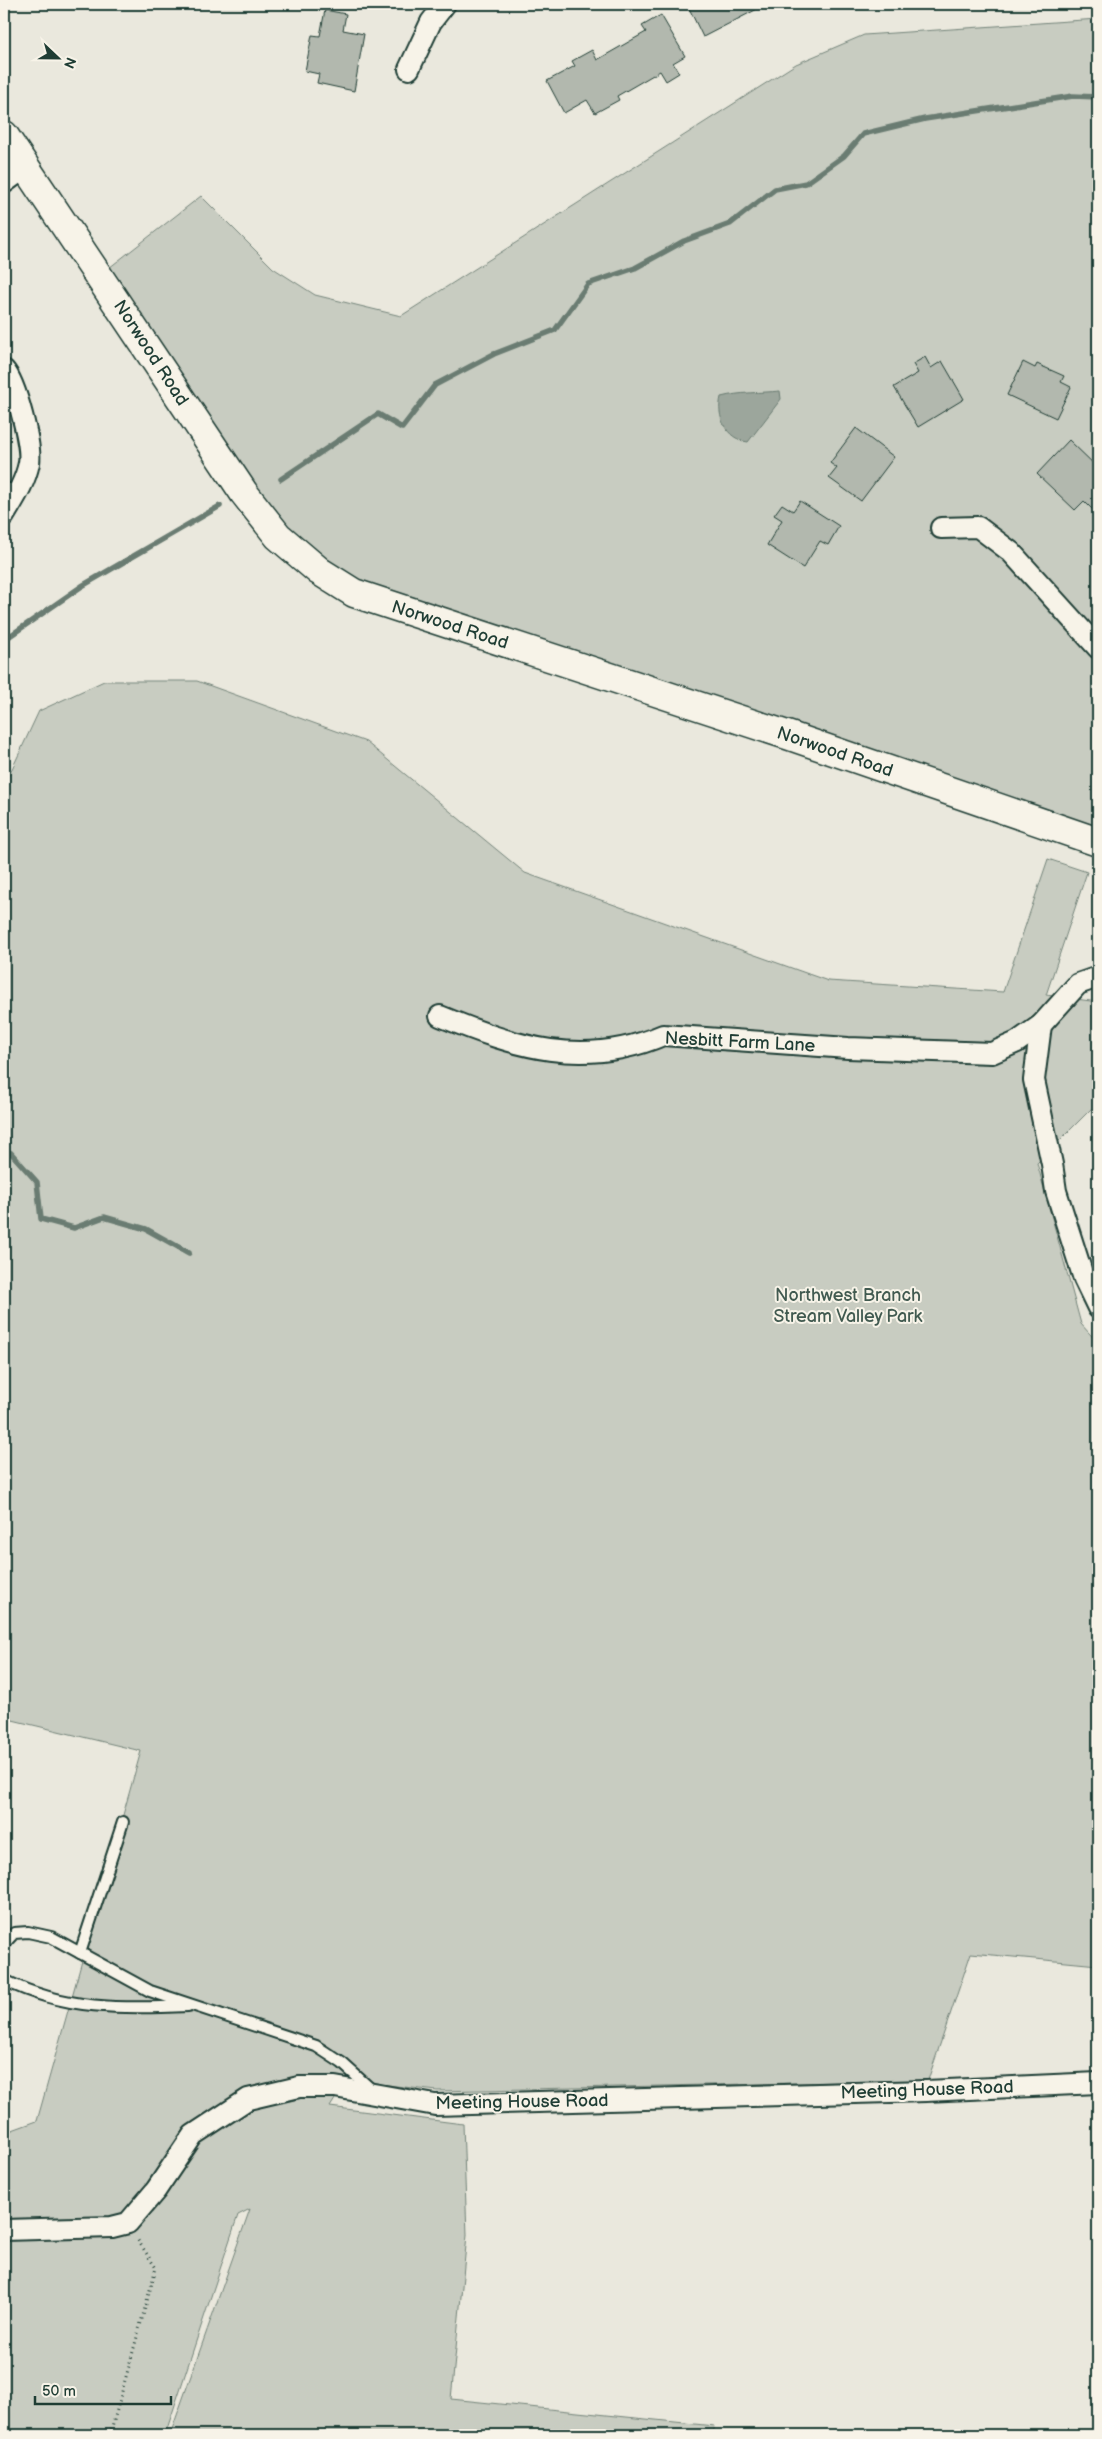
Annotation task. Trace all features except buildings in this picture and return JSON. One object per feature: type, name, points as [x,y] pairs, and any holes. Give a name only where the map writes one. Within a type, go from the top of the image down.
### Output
[{"type":"street","points":[[409,69],[431,22],[445,4]]},
{"type":"street","points":[[4,183],[11,150]]},
{"type":"street","name":"Norwood Road","points":[[11,150],[244,493],[278,536],[319,571],[340,585],[354,593],[790,736],[1098,842]]},
{"type":"street","points":[[4,370],[9,376],[22,411],[30,462],[12,489],[4,516]]},
{"type":"street","points":[[941,528],[978,527],[1011,552],[1098,648]]},
{"type":"street","name":"Nesbitt Farm Lane","points":[[440,1016],[492,1037],[552,1051],[582,1053],[637,1046],[663,1035],[848,1048],[992,1053],[1017,1042],[1041,1025],[1078,984],[1098,977]]},
{"type":"street","points":[[1041,1025],[1034,1080],[1038,1104],[1058,1200],[1084,1279],[1098,1308]]},
{"type":"street","name":"Meeting House Road","points":[[128,2223],[156,2190],[193,2135],[248,2099],[299,2087],[335,2088],[435,2105],[926,2091],[1098,2083]]},
{"type":"street","points":[[4,2230],[112,2227],[128,2223]]},
{"type":"lane","points":[[80,1953],[123,1822]]},
{"type":"lane","points":[[4,1944],[14,1933],[28,1932],[51,1937],[150,1990],[316,2046],[342,2064],[378,2095]]},
{"type":"lane","points":[[4,1980],[25,1991],[76,2004],[126,2009],[194,2005]]},
{"type":"path","points":[[110,2435],[156,2268],[128,2223]]},
{"type":"green space","points":[[1098,19],[1098,842],[319,571],[100,275],[201,196],[273,268],[315,295],[401,316],[796,64],[864,35]]},
{"type":"green space","name":"Northwest Branch Stream Valley Park","points":[[104,681],[197,681],[366,742],[525,873],[828,981],[1003,992],[1048,859],[1087,872],[1046,995],[1098,1002],[1098,1102],[1037,1163],[1081,1324],[1098,1343],[1098,1965],[971,1953],[928,2080],[437,2091],[347,2080],[330,2107],[463,2124],[467,2235],[451,2399],[714,2426],[711,2435],[170,2435],[250,2209],[238,2215],[165,2435],[4,2435],[4,2133],[37,2121],[141,1751],[4,1718],[4,786],[39,711]]},
{"type":"shaded area","points":[[780,391],[781,399],[748,442],[734,437],[728,432],[720,412],[721,397],[743,393]]},
{"type":"waterway","points":[[281,479],[378,414],[402,428],[435,385],[494,354],[555,330],[588,284],[635,268],[684,241],[730,224],[775,189],[806,183],[844,156],[863,134],[925,119],[1073,96],[1098,97]]},
{"type":"waterway","points":[[4,640],[82,586],[220,506]]},
{"type":"waterway","points":[[4,1151],[11,1153],[37,1182],[41,1219],[74,1228],[104,1217],[146,1229],[189,1253]]}]
